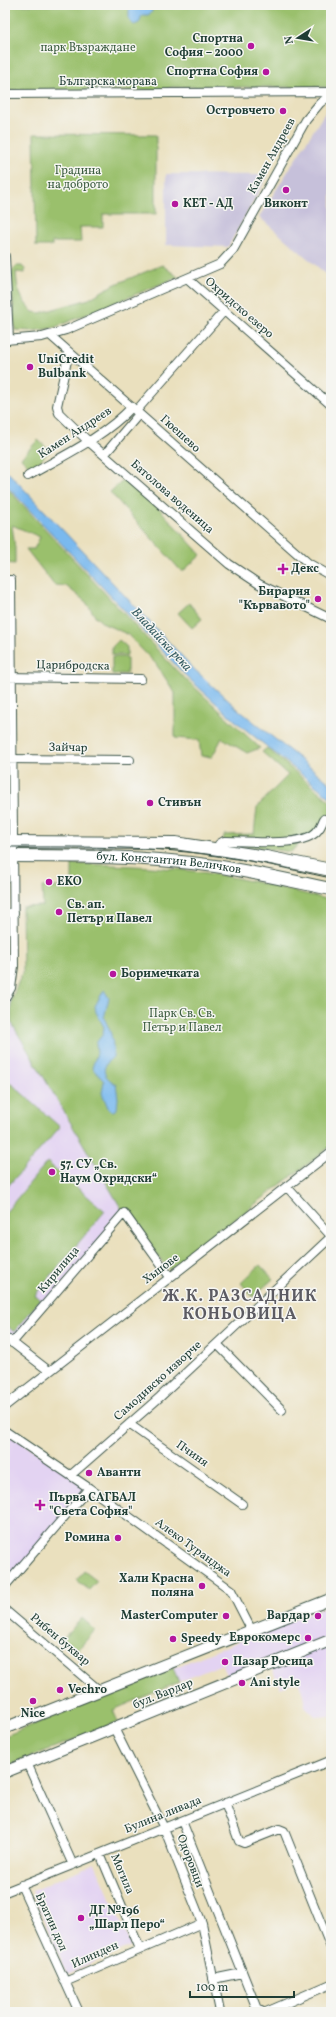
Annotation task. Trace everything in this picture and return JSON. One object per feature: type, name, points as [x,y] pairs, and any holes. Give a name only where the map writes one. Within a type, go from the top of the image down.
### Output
[{"type":"main road","name":"бул. Константин Величков","points":[[9,842],[175,840],[331,870]]},
{"type":"main road","name":"бул. Константин Величков","points":[[9,856],[113,857],[185,863],[239,870],[331,889]]},
{"type":"street","name":"Българска морава","points":[[5,94],[331,92]]},
{"type":"street","name":"Камен Андреев","points":[[188,279],[212,268],[227,258],[306,120],[320,103],[331,95]]},
{"type":"street","points":[[6,256],[7,340],[51,336]]},
{"type":"street","name":"Охридско езеро","points":[[51,336],[188,279],[331,405]]},
{"type":"street","name":"Камен Андреев","points":[[28,476],[88,441],[120,419],[135,411],[224,311]]},
{"type":"street","name":"Гюешево","points":[[51,336],[303,559],[331,576]]},
{"type":"street","name":"Батолова воденица","points":[[69,352],[56,408],[88,441],[105,454],[244,576],[331,619]]},
{"type":"street","points":[[105,454],[135,411]]},
{"type":"street","points":[[6,997],[12,983],[14,966],[9,913],[8,580]]},
{"type":"street","name":"Царибродска","points":[[8,678],[141,679]]},
{"type":"street","name":"Зайчар","points":[[9,759],[130,760]]},
{"type":"street","points":[[218,849],[219,844],[224,841],[290,841],[304,839],[315,834],[324,819]]},
{"type":"street","points":[[5,966],[14,966]]},
{"type":"street","name":"Хъшове","points":[[5,1406],[331,1152]]},
{"type":"street","points":[[287,1187],[331,1236]]},
{"type":"street","name":"Кирилица","points":[[12,1343],[124,1213],[170,1277]]},
{"type":"street","name":"Самодивско изворче","points":[[70,1475],[217,1344],[331,1236]]},
{"type":"street","points":[[5,1337],[49,1371]]},
{"type":"street","points":[[217,1344],[282,1410]]},
{"type":"street","name":"Пчиня","points":[[129,1424],[242,1504]]},
{"type":"street","name":"Алеко Туранджа","points":[[5,1432],[89,1488],[231,1590],[252,1631]]},
{"type":"street","points":[[5,1586],[89,1488]]},
{"type":"street","points":[[5,1728],[331,1599]]},
{"type":"street","name":"Рибен буквар","points":[[5,1610],[99,1690]]},
{"type":"street","name":"бул. Вардар","points":[[5,1772],[331,1640]]},
{"type":"street","name":"Одоровци","points":[[114,1728],[164,1828],[202,1923],[220,2012]]},
{"type":"street","points":[[27,1763],[73,1865]]},
{"type":"street","name":"Булина ливада","points":[[5,1892],[224,1803],[330,1764]]},
{"type":"street","points":[[224,1803],[239,1841],[244,1842],[279,1829],[284,1831],[331,1948]]},
{"type":"street","points":[[182,1821],[257,2009],[264,2012],[331,1984]]},
{"type":"street","name":"Могила","points":[[100,1854],[140,1949]]},
{"type":"street","name":"Братин дол","points":[[21,1885],[79,2012]]},
{"type":"street","name":"Илинден","points":[[65,1982],[202,1923]]},
{"type":"street","points":[[213,1979],[242,1973]]},
{"type":"shaded area","points":[[331,103],[331,267],[326,274],[259,217]]},
{"type":"shaded area","points":[[166,174],[268,175],[228,247],[166,245]]},
{"type":"shaded area","name":"57. СУ „Св. Наум Охридски“","points":[[6,996],[11,1000],[11,1022],[124,1213],[12,1343],[5,1337]]},
{"type":"shaded area","name":"Първа САГБАЛ \"Света София\"","points":[[5,1431],[89,1488],[5,1586]]},
{"type":"shaded area","name":"Пазар Росица","points":[[331,1604],[331,1720],[329,1716],[316,1717],[305,1706],[305,1699],[298,1681],[280,1688],[268,1659],[228,1677],[222,1664],[179,1682],[173,1668]]},
{"type":"shaded area","name":"ДГ №196 „Шарл Перо“","points":[[95,1863],[131,1946],[67,1974],[32,1891]]},
{"type":"green space","name":"парк Възраждане","points":[[5,5],[331,5],[331,87],[171,87],[165,90],[5,91]]},
{"type":"green space","name":"Градина на доброто","points":[[34,134],[156,135],[156,214],[103,214],[103,227],[80,227],[81,242],[52,242],[52,246],[36,246]]},
{"type":"green space","points":[[162,265],[178,277],[53,328],[32,331],[15,330],[11,272],[16,266],[22,266],[25,269],[25,273],[16,272],[18,289],[22,298],[33,312],[40,313],[89,299],[111,286]]},
{"type":"green space","points":[[38,440],[50,451],[32,469],[21,458]]},
{"type":"green space","points":[[125,479],[156,505],[201,555],[182,572],[110,492]]},
{"type":"green space","points":[[5,486],[177,671],[260,748],[247,753],[222,738],[212,757],[201,756],[199,740],[175,738],[175,693],[156,664],[127,634],[104,624],[95,616],[86,602],[66,586],[54,585],[26,549],[34,549],[40,537],[12,525],[15,548],[15,564],[5,563]]},
{"type":"green space","points":[[189,603],[202,619],[192,628],[178,613]]},
{"type":"green space","points":[[119,640],[127,647],[127,655],[112,655],[112,647]]},
{"type":"green space","points":[[112,657],[127,657],[127,674],[112,674]]},
{"type":"green space","points":[[267,748],[331,802],[331,813],[328,815],[316,836],[300,842],[291,852],[223,842],[224,835],[254,834],[257,807],[288,775],[262,752]]},
{"type":"green space","name":"Парк Св. Св. Петър и Павел","points":[[72,864],[134,866],[195,871],[248,880],[331,900],[331,1146],[169,1270],[124,1213],[11,1022],[11,1000],[23,971],[22,907],[43,906],[42,887],[72,887]]},
{"type":"green space","points":[[5,1078],[60,1127],[8,1186],[5,1183]]},
{"type":"green space","points":[[47,1162],[105,1211],[35,1295],[40,1300],[14,1332],[5,1324],[5,1213]]},
{"type":"green space","points":[[260,1265],[273,1279],[253,1297],[241,1283]]},
{"type":"green space","points":[[84,1571],[97,1581],[89,1590],[77,1580]]},
{"type":"green space","points":[[82,1618],[95,1630],[76,1652],[62,1640]]},
{"type":"green space","points":[[173,1668],[179,1682],[113,1710],[118,1722],[5,1767],[5,1736]]},
{"type":"water","points":[[129,5],[151,5],[152,12],[148,15],[142,15],[139,23],[134,25],[129,20]]},
{"type":"water","name":"Владайска река","points":[[5,469],[195,670],[239,710],[331,784],[331,798],[240,725],[186,676],[5,484]]},
{"type":"water","points":[[104,990],[109,998],[104,1018],[112,1036],[113,1057],[106,1065],[104,1072],[111,1081],[116,1084],[118,1098],[117,1109],[113,1111],[109,1110],[102,1093],[104,1081],[92,1068],[97,1053],[96,1043],[103,1034],[104,1027],[96,1012],[95,1006]]},
{"type":"tram line","points":[[5,847],[119,848],[187,852],[241,859],[331,878]]},
{"type":"place","name":"Спортна София – 2000","points":[[251,46]]},
{"type":"place","name":"Спортна София","points":[[266,72]]},
{"type":"place","name":"Островчето","points":[[283,111]]},
{"type":"place","name":"Виконт","points":[[286,190]]},
{"type":"place","name":"КЕТ - АД","points":[[175,204]]},
{"type":"place","name":"UniCredit Bulbank","points":[[30,367]]},
{"type":"place","name":"Декс","points":[[283,569]]},
{"type":"place","name":"Бирария \"Кървавото\"","points":[[318,599]]},
{"type":"place","name":"Стивън","points":[[150,803]]},
{"type":"place","name":"EKO","points":[[49,882]]},
{"type":"place","name":"Св. ап. Петър и Павел","points":[[59,912]]},
{"type":"place","name":"Боримечката","points":[[113,974]]},
{"type":"place","name":"57. СУ „Св. Наум Охридски“","points":[[52,1172]]},
{"type":"place","name":"Аванти","points":[[89,1473]]},
{"type":"place","name":"Първа САГБАЛ \"Света София\"","points":[[40,1505]]},
{"type":"place","name":"Ромина","points":[[118,1538]]},
{"type":"place","name":"Хали Красна поляна","points":[[202,1586]]},
{"type":"place","name":"MasterComputer","points":[[226,1616]]},
{"type":"place","name":"Вардар","points":[[318,1616]]},
{"type":"place","name":"Еврокомерс","points":[[308,1638]]},
{"type":"place","name":"Speedy","points":[[173,1639]]},
{"type":"place","name":"Пазар Росица","points":[[225,1662]]},
{"type":"place","name":"Ani style","points":[[242,1683]]},
{"type":"place","name":"Vechro","points":[[60,1690]]},
{"type":"place","name":"Nice","points":[[33,1701]]},
{"type":"place","name":"ДГ №196 „Шарл Перо“","points":[[81,1918]]},
{"type":"district","name":"Ж.К. РАЗСАДНИК КОНЬОВИЦА","points":[[240,1306]]}]
